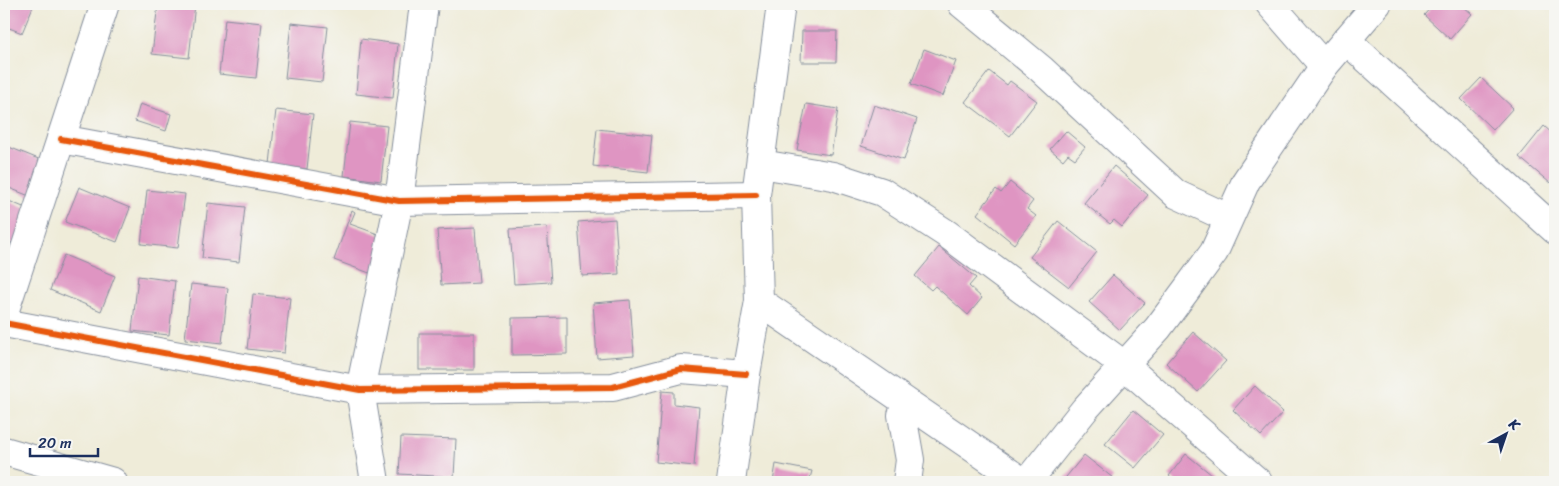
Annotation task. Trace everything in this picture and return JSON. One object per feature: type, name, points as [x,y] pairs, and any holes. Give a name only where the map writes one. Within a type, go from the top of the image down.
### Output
[{"type":"street","points":[[4,313],[105,4]]},
{"type":"street","points":[[375,482],[360,390],[399,200],[424,4]]},
{"type":"street","points":[[731,482],[746,374],[759,301],[756,195],[781,4]]},
{"type":"street","points":[[962,4],[1041,69],[1176,194],[1228,218]]},
{"type":"street","points":[[1270,4],[1324,66]]},
{"type":"street","points":[[759,301],[907,404],[1025,482],[1085,410],[1158,328],[1214,252],[1246,180],[1324,66],[1377,4]]},
{"type":"street","points":[[1346,40],[1555,230]]},
{"type":"street","points":[[61,139],[399,200],[756,195]]},
{"type":"street","points":[[761,164],[833,176],[882,192],[947,234],[1124,365],[1258,482]]},
{"type":"street","points":[[4,323],[360,390],[613,387],[681,369],[746,374]]},
{"type":"street","points":[[907,404],[902,415],[910,460],[907,482]]},
{"type":"street","points":[[4,451],[113,482]]},
{"type":"building","points":[[4,4],[34,4],[22,33],[4,26]]},
{"type":"building","points":[[158,4],[195,4],[189,58],[152,54]]},
{"type":"building","points":[[1434,4],[1461,4],[1472,14],[1450,39],[1424,15]]},
{"type":"building","points":[[225,19],[262,23],[256,78],[219,74]]},
{"type":"building","points":[[291,23],[328,27],[322,82],[285,78]]},
{"type":"building","points":[[802,31],[837,31],[836,62],[801,62]]},
{"type":"building","points":[[361,39],[398,44],[393,98],[356,94]]},
{"type":"building","points":[[924,49],[956,61],[943,96],[911,84]]},
{"type":"building","points":[[989,71],[1007,85],[1010,81],[1037,101],[1010,136],[965,102]]},
{"type":"building","points":[[1481,78],[1513,108],[1493,130],[1461,99]]},
{"type":"building","points":[[140,104],[171,114],[166,131],[135,121]]},
{"type":"building","points":[[806,104],[838,109],[831,155],[797,150]]},
{"type":"building","points":[[874,105],[917,119],[904,160],[861,146]]},
{"type":"building","points":[[276,110],[313,114],[307,169],[270,164]]},
{"type":"building","points":[[350,122],[387,126],[381,181],[344,176]]},
{"type":"building","points":[[1544,126],[1555,136],[1555,178],[1550,183],[1519,157]]},
{"type":"building","points":[[597,129],[652,135],[648,172],[593,166]]},
{"type":"building","points":[[1066,131],[1085,147],[1075,159],[1068,154],[1063,160],[1050,149]]},
{"type":"building","points":[[4,145],[46,162],[32,197],[4,186]]},
{"type":"building","points":[[1114,166],[1148,195],[1122,227],[1114,220],[1110,224],[1084,203]]},
{"type":"building","points":[[1010,182],[1033,201],[1027,209],[1036,216],[1014,244],[977,214],[996,189],[1001,193]]},
{"type":"building","points":[[79,187],[130,208],[117,242],[65,222]]},
{"type":"building","points":[[147,190],[185,194],[178,248],[141,244]]},
{"type":"building","points":[[4,199],[28,209],[15,244],[4,240]]},
{"type":"building","points":[[208,203],[245,207],[239,262],[202,258]]},
{"type":"building","points":[[352,210],[355,212],[350,224],[389,238],[375,275],[334,260]]},
{"type":"building","points":[[615,219],[619,274],[582,276],[578,222]]},
{"type":"building","points":[[1058,221],[1097,252],[1069,287],[1030,257]]},
{"type":"building","points":[[547,227],[551,282],[514,284],[510,229]]},
{"type":"building","points":[[475,228],[479,283],[441,285],[437,230]]},
{"type":"building","points":[[939,247],[976,278],[969,286],[982,298],[968,315],[935,286],[931,290],[915,276]]},
{"type":"building","points":[[64,255],[115,276],[101,311],[50,290]]},
{"type":"building","points":[[1113,275],[1145,303],[1120,330],[1089,302]]},
{"type":"building","points":[[138,276],[175,281],[169,335],[132,331]]},
{"type":"building","points":[[191,284],[228,288],[222,343],[185,339]]},
{"type":"building","points":[[253,294],[290,298],[284,353],[247,349]]},
{"type":"building","points":[[630,300],[634,355],[597,358],[593,303]]},
{"type":"building","points":[[567,317],[567,354],[512,355],[512,318]]},
{"type":"building","points":[[1193,332],[1226,361],[1198,392],[1166,363]]},
{"type":"building","points":[[419,333],[474,333],[474,370],[419,370]]},
{"type":"building","points":[[1255,386],[1283,412],[1261,436],[1233,410]]},
{"type":"building","points":[[662,391],[674,392],[674,404],[699,407],[694,466],[656,462]]},
{"type":"building","points":[[1133,410],[1163,435],[1135,468],[1105,444]]},
{"type":"building","points":[[401,437],[456,439],[454,477],[399,474]]},
{"type":"building","points":[[1186,454],[1217,479],[1215,482],[1176,482],[1169,476]]},
{"type":"building","points":[[1084,455],[1113,478],[1110,482],[1062,482]]},
{"type":"building","points":[[776,464],[812,471],[809,482],[773,482]]},
{"type":"cycle path","points":[[61,139],[399,201],[756,195]]},
{"type":"cycle path","points":[[4,323],[360,390],[613,387],[681,369],[746,374]]}]
